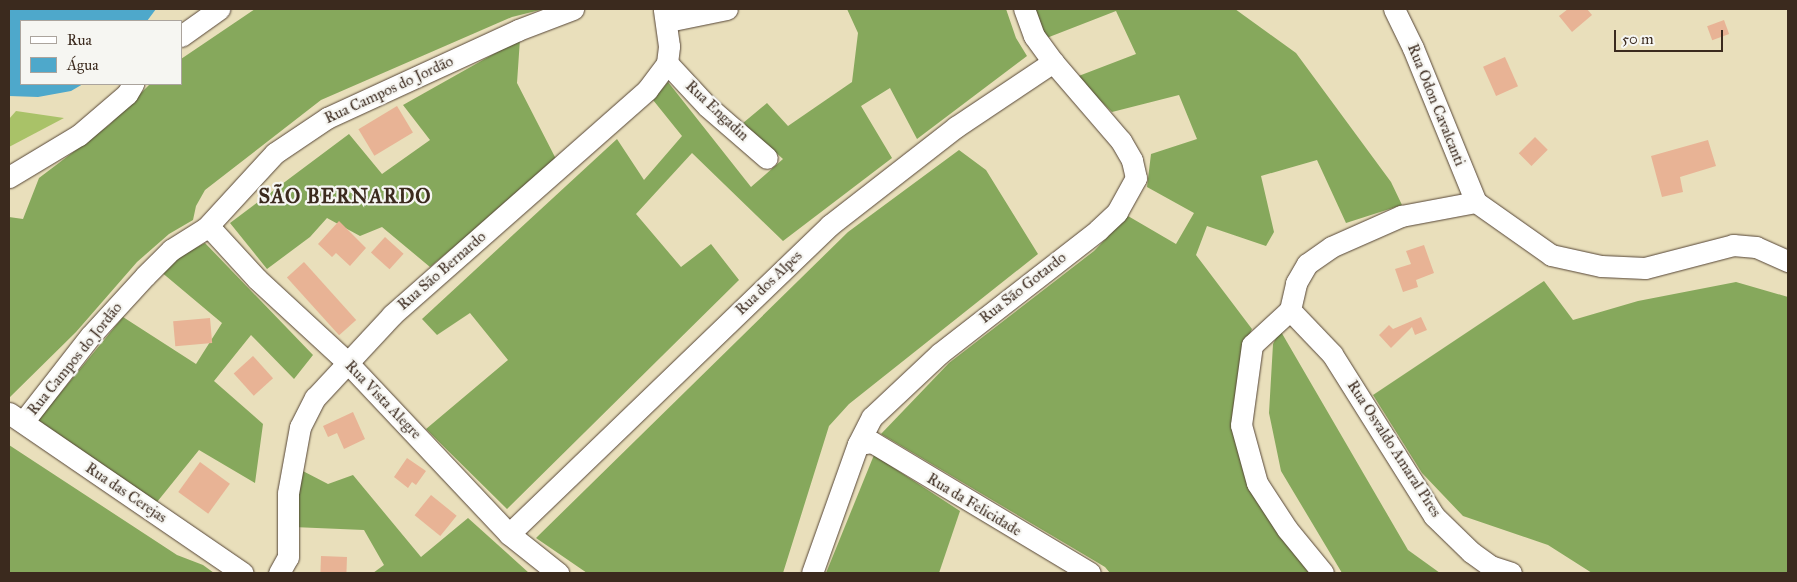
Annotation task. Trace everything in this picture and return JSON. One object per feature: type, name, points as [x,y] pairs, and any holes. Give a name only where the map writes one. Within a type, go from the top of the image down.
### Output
[{"type":"street","points":[[182,35],[219,9]]},
{"type":"street","name":"Rua Campos do Jordão","points":[[16,418],[145,276],[171,250],[206,228],[275,153],[327,118],[518,30],[573,9]]},
{"type":"street","points":[[667,63],[666,15],[727,9]]},
{"type":"street","name":"Rua São Gotardo","points":[[812,573],[858,444],[872,417],[932,360],[1098,230],[1132,190],[1136,178],[1135,169],[1121,141],[1053,62],[1034,36],[1024,9]]},
{"type":"street","name":"Rua Odon Cavalcanti","points":[[1394,9],[1433,94],[1476,202]]},
{"type":"street","name":"Rua dos Alpes","points":[[509,534],[830,225],[956,127],[1053,62]]},
{"type":"street","name":"Rua Engadin","points":[[667,63],[707,106],[767,158]]},
{"type":"street","name":"Rua São Bernardo","points":[[279,573],[288,557],[288,493],[300,427],[315,398],[346,361],[392,315],[624,113],[667,63]]},
{"type":"street","points":[[9,177],[79,135],[127,94],[132,85]]},
{"type":"street","points":[[1323,573],[1287,529],[1257,483],[1241,425],[1252,345],[1290,310],[1296,283],[1307,264],[1331,247],[1401,216],[1476,202],[1551,255],[1601,266],[1645,268],[1733,245],[1756,246],[1788,261]]},
{"type":"street","name":"Rua Vista Alegre","points":[[206,228],[213,230],[257,279],[346,361],[509,534],[558,573]]},
{"type":"street","name":"Rua Osvaldo Amaral Pires","points":[[1290,310],[1332,354],[1434,516],[1471,552],[1490,566],[1511,573]]},
{"type":"street","name":"Rua das Cerejas","points":[[16,418],[243,573]]},
{"type":"street","name":"Rua da Felicidade","points":[[858,444],[872,442],[1090,573]]},
{"type":"green space","points":[[255,9],[544,9],[512,17],[321,100],[205,190],[196,206],[193,220],[169,234],[137,262],[76,332],[9,398],[9,217],[23,219],[39,178],[109,125],[149,85],[182,85],[182,58]]},
{"type":"green space","points":[[847,9],[1006,9],[1016,38],[1027,56],[917,139],[890,88],[861,106],[892,158],[783,241],[692,153],[636,214],[681,267],[711,244],[739,280],[507,509],[426,429],[508,360],[470,313],[437,335],[422,319],[617,139],[644,180],[682,136],[653,100],[668,82],[751,187],[783,159],[743,123],[767,103],[788,126],[852,82],[858,33]]},
{"type":"green space","points":[[1031,9],[1235,9],[1296,53],[1391,182],[1402,205],[1346,223],[1317,160],[1261,176],[1274,232],[1266,246],[1207,226],[1196,255],[1252,329],[1246,342],[1234,424],[1282,537],[1309,573],[1110,573],[1105,567],[881,434],[949,363],[1094,251],[1128,216],[1176,244],[1194,213],[1147,187],[1151,154],[1197,139],[1179,95],[1112,112],[1076,77],[1136,54],[1116,11],[1044,39]]},
{"type":"green space","points":[[520,39],[517,83],[557,161],[430,267],[382,227],[360,236],[327,218],[310,237],[267,269],[230,223],[349,134],[382,174],[430,140],[403,105]]},
{"type":"green space","points":[[16,111],[64,118],[9,147],[9,119]]},
{"type":"green space","points":[[959,150],[986,170],[1038,254],[849,404],[829,426],[783,573],[587,573],[536,538],[848,232]]},
{"type":"green space","points":[[205,243],[313,355],[294,379],[251,335],[214,381],[263,424],[255,483],[199,450],[157,502],[38,420],[123,317],[196,364],[222,323],[160,271],[184,254]]},
{"type":"green space","points":[[1544,281],[1573,320],[1638,301],[1736,282],[1788,297],[1788,573],[1592,573],[1548,545],[1463,516],[1422,473],[1373,395]]},
{"type":"green space","points":[[1280,330],[1408,550],[1440,573],[1342,573],[1281,471],[1269,413],[1273,344]]},
{"type":"green space","points":[[9,445],[177,555],[203,565],[214,573],[9,573]]},
{"type":"green space","points":[[874,455],[960,511],[939,573],[826,573]]},
{"type":"green space","points":[[299,469],[328,484],[353,475],[421,557],[468,518],[529,573],[373,573],[384,565],[364,530],[293,527]]},
{"type":"water","points":[[9,9],[156,9],[148,20],[20,20],[20,85],[81,85],[71,91],[38,97],[9,96]]},
{"type":"building","points":[[1568,9],[1587,9],[1592,15],[1572,32],[1559,16]]},
{"type":"building","points":[[1724,20],[1729,34],[1712,40],[1707,26]]},
{"type":"building","points":[[1505,57],[1518,86],[1496,96],[1483,67]]},
{"type":"building","points":[[397,106],[413,133],[374,156],[358,129]]},
{"type":"building","points":[[1535,137],[1548,150],[1531,166],[1519,153]]},
{"type":"building","points":[[1708,140],[1716,166],[1680,177],[1683,192],[1662,197],[1651,156]]},
{"type":"building","points":[[339,221],[366,248],[350,266],[336,253],[332,257],[318,244]]},
{"type":"building","points":[[385,237],[404,254],[390,269],[371,253]]},
{"type":"building","points":[[1424,245],[1434,273],[1416,280],[1418,287],[1403,292],[1395,269],[1411,264],[1406,251]]},
{"type":"building","points":[[304,262],[356,320],[339,335],[287,277]]},
{"type":"building","points":[[1421,317],[1427,330],[1415,335],[1412,327],[1391,348],[1379,335],[1389,325],[1393,329]]},
{"type":"building","points":[[210,318],[212,343],[175,346],[173,321]]},
{"type":"building","points":[[253,356],[273,378],[254,396],[234,373]]},
{"type":"building","points":[[353,412],[365,439],[344,449],[337,433],[328,437],[323,426]]},
{"type":"building","points":[[407,458],[426,471],[416,485],[412,482],[408,488],[394,477]]},
{"type":"building","points":[[200,462],[230,484],[208,514],[178,492]]},
{"type":"building","points":[[431,495],[457,516],[440,536],[415,515]]},
{"type":"building","points":[[321,556],[347,557],[346,573],[320,573]]},
{"type":"district","name":"SÃO BERNARDO","points":[[345,196]]}]
